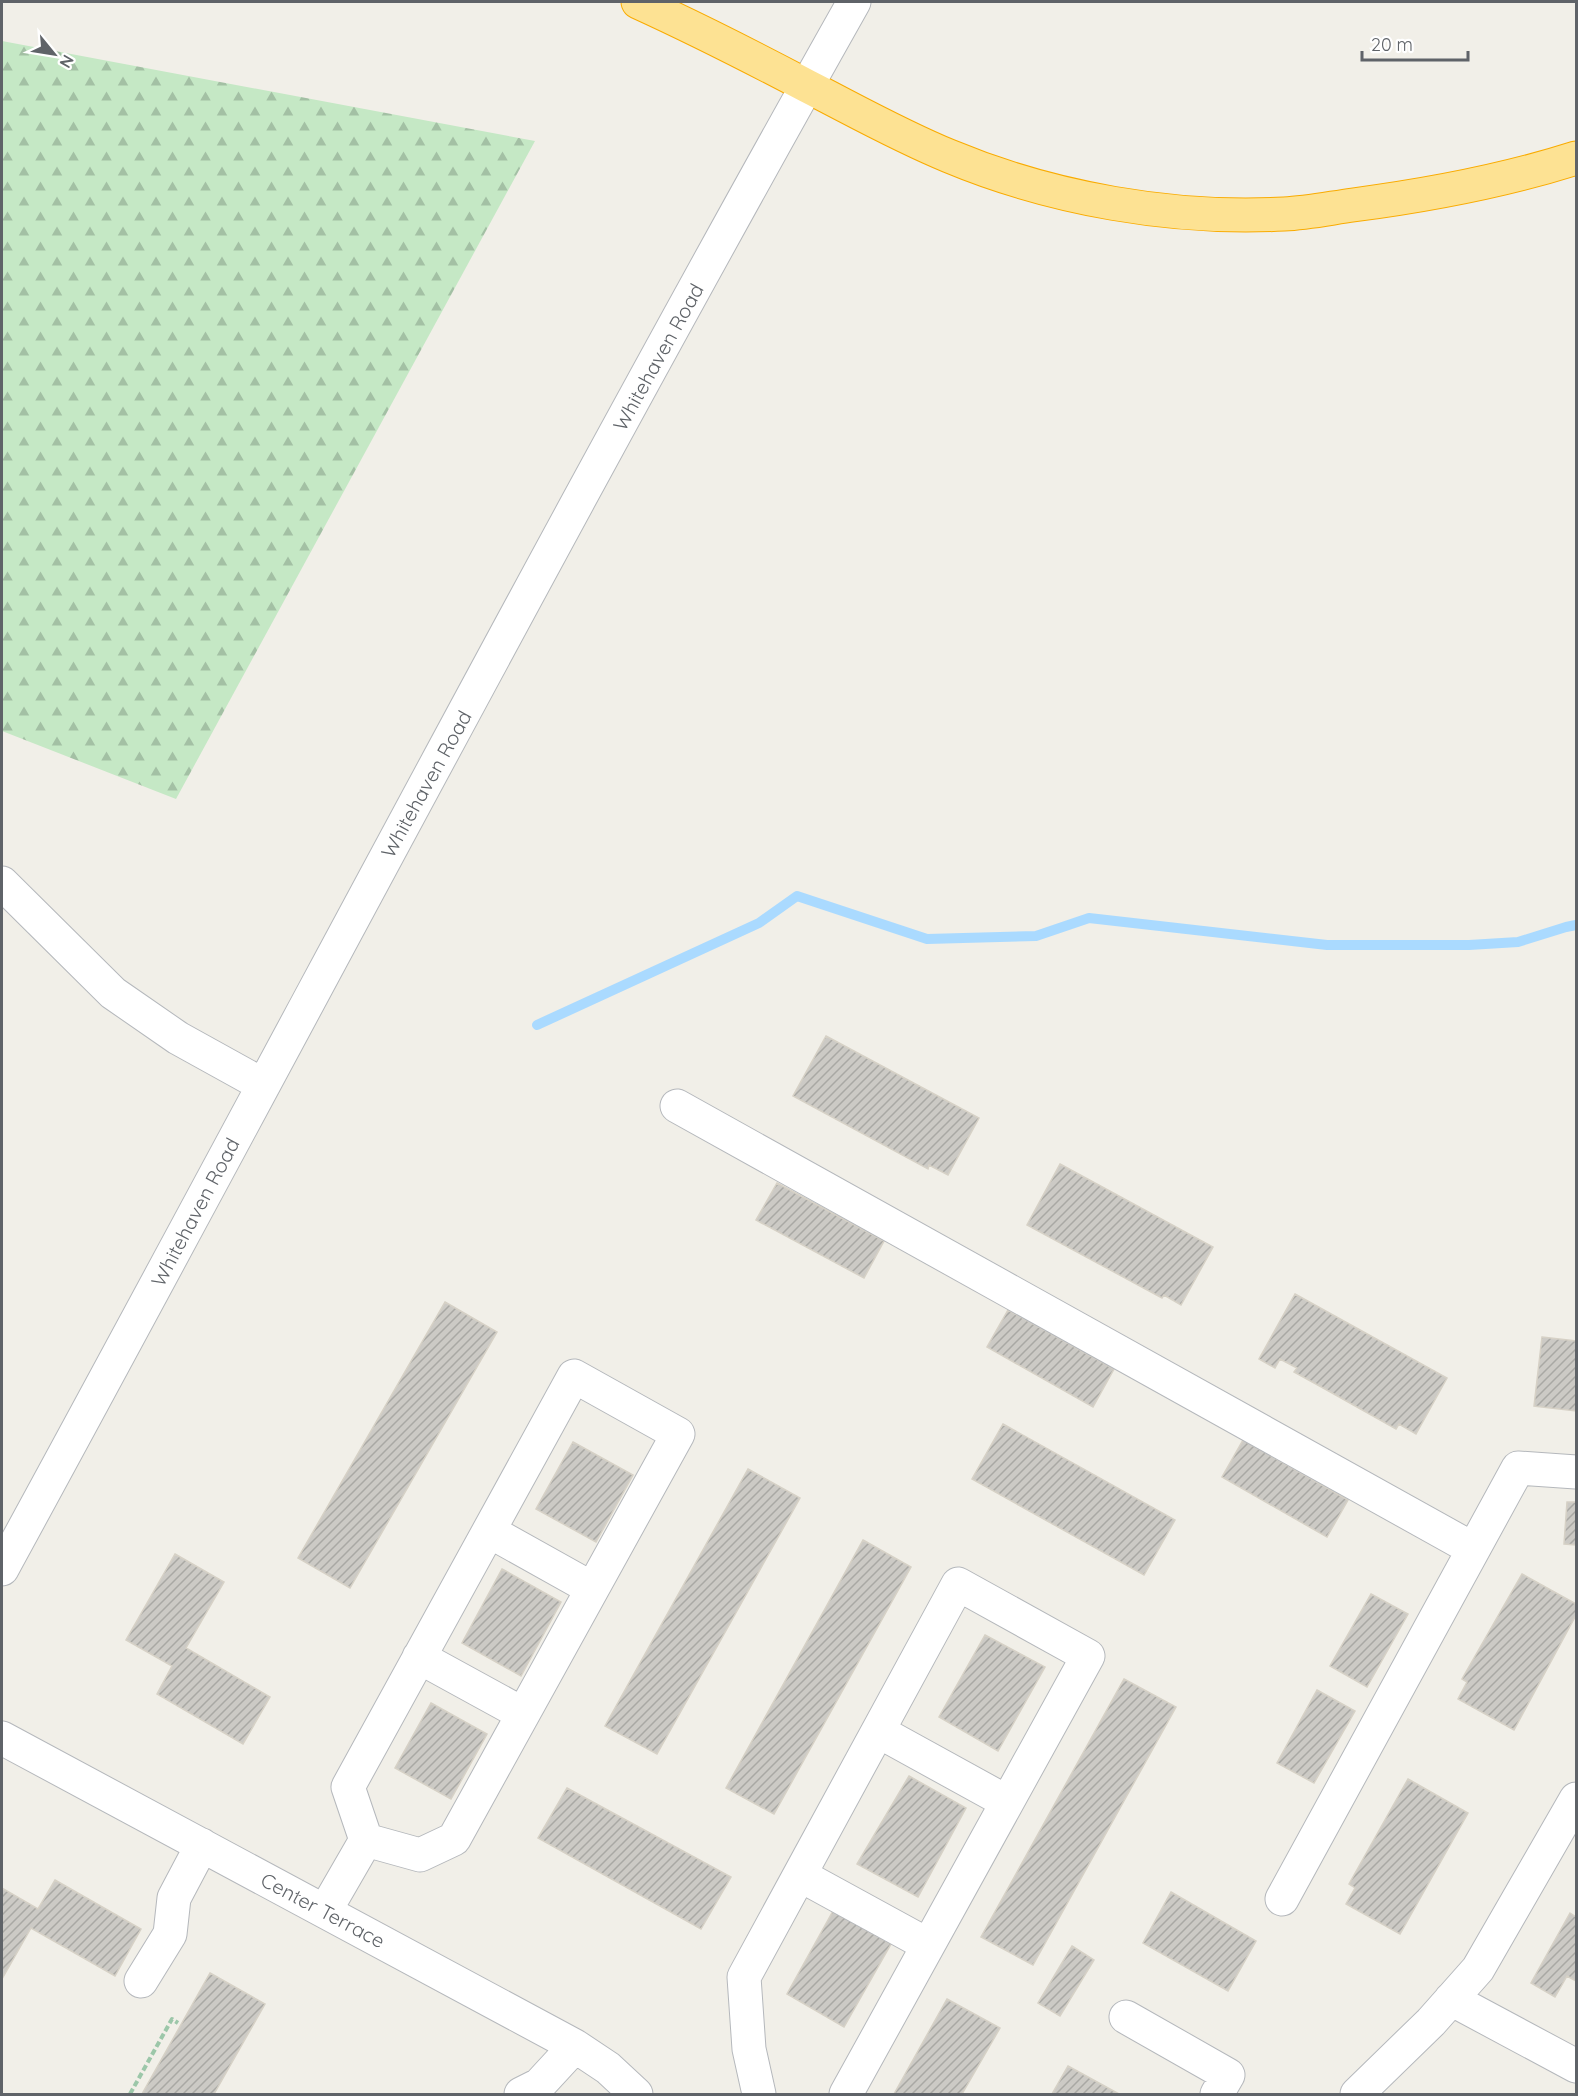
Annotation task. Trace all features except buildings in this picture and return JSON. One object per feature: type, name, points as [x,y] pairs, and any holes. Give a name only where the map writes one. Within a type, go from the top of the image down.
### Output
[{"type":"highway","points":[[638,2],[806,85],[900,135],[952,158],[1026,185],[1100,201],[1158,210],[1227,214],[1285,214],[1406,198],[1528,173],[1576,158]]},
{"type":"street","name":"Whitehaven Road","points":[[2,1569],[806,85],[854,2]]},
{"type":"street","points":[[2,883],[113,993],[178,1038],[263,1085]]},
{"type":"street","points":[[677,1106],[1473,1549]]},
{"type":"street","points":[[325,1911],[366,1840],[348,1787],[574,1376],[678,1434],[454,1839],[420,1854],[366,1840]]},
{"type":"street","points":[[1281,1899],[1518,1468],[1576,1472]]},
{"type":"street","points":[[489,1531],[591,1588]]},
{"type":"street","points":[[759,2094],[749,2049],[744,1977],[958,1584],[1088,1656],[846,2094]]},
{"type":"street","points":[[419,1657],[523,1714]]},
{"type":"street","points":[[878,1731],[1007,1802]]},
{"type":"street","name":"Center Terrace","points":[[2,1738],[575,2046],[608,2068],[636,2094]]},
{"type":"street","points":[[1357,2094],[1431,2022],[1478,1969],[1576,1799]]},
{"type":"street","points":[[141,1981],[170,1934],[174,1898],[202,1845]]},
{"type":"street","points":[[800,1875],[928,1945]]},
{"type":"street","points":[[1451,1999],[1576,2066]]},
{"type":"street","points":[[1126,2017],[1228,2075],[1217,2094]]},
{"type":"street","points":[[522,2094],[539,2085],[575,2046]]},
{"type":"path","points":[[130,2094],[172,2019],[178,2023]]},
{"type":"green space","points":[[2,41],[535,141],[176,799],[2,731]]},
{"type":"waterway","points":[[537,1025],[759,923],[797,896],[927,939],[1036,936],[1089,918],[1327,945],[1469,945],[1518,942],[1576,925]]}]
